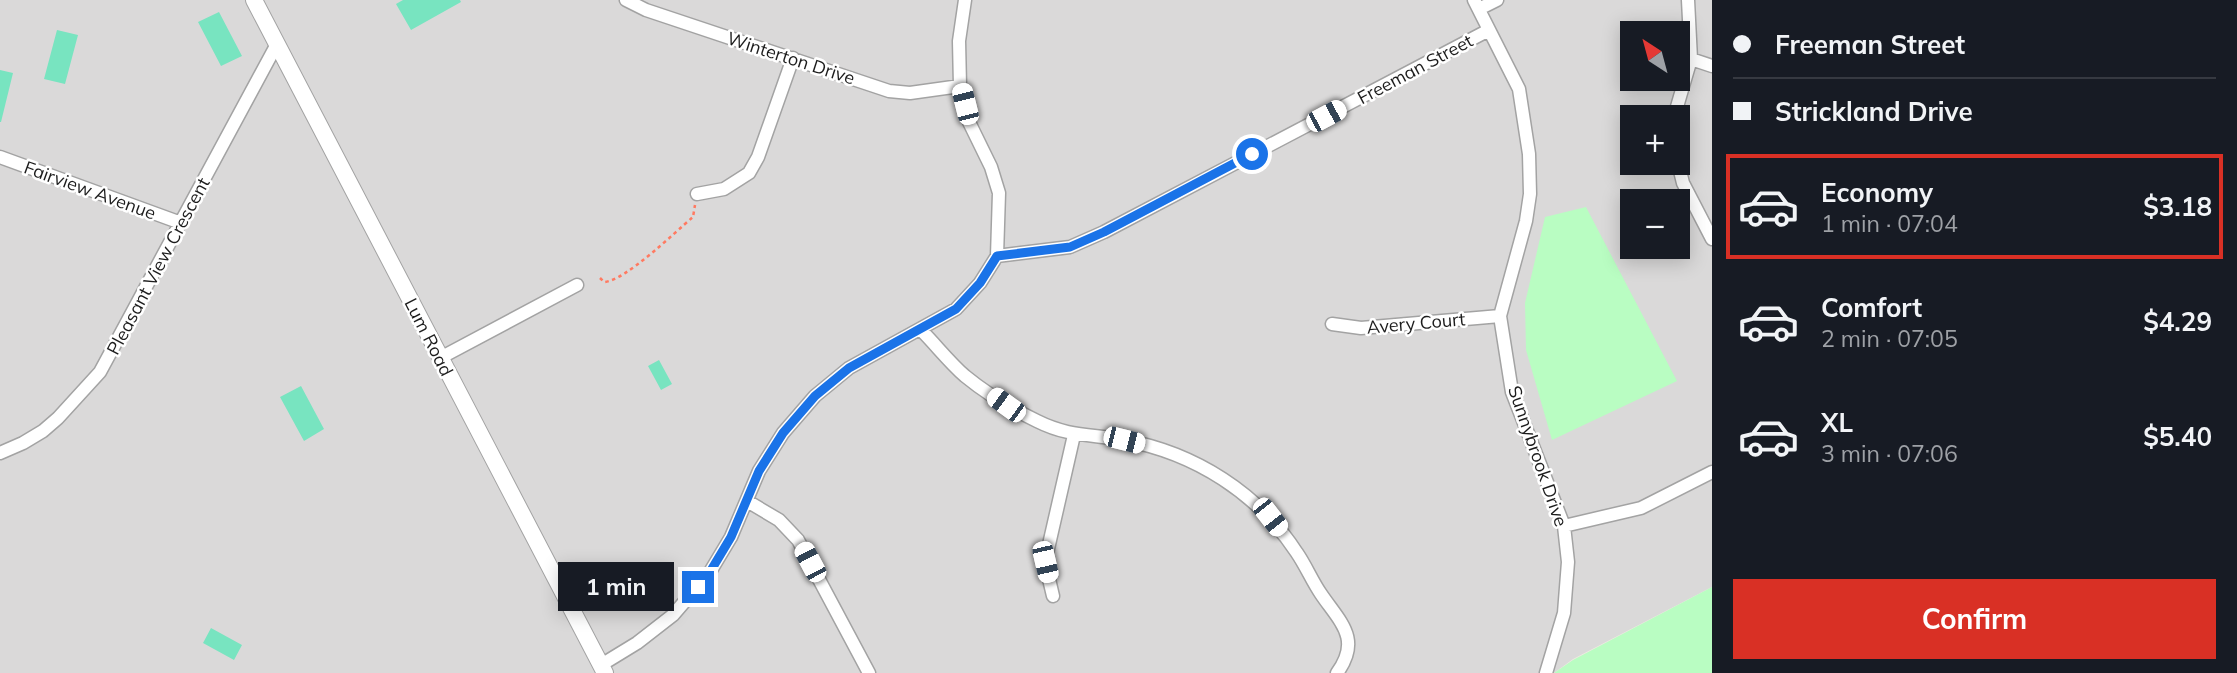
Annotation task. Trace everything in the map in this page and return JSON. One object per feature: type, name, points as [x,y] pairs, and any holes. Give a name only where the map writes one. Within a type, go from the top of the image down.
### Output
[{"type":"street","name":"Lum Road","points":[[254,0],[603,669]]},
{"type":"street","name":"Winterton Drive","points":[[626,0],[646,10],[889,91],[910,93],[960,86]]},
{"type":"street","points":[[603,669],[673,615],[710,572],[731,537],[759,471],[783,433],[815,396],[849,368],[956,309],[980,283],[997,256],[999,193],[991,167],[969,122],[960,86],[959,41],[965,0]]},
{"type":"street","points":[[1477,5],[1497,0]]},
{"type":"street","points":[[1678,105],[1691,59],[1688,0]]},
{"type":"street","name":"Sunnybrook Drive","points":[[1477,5],[1519,89],[1529,154],[1530,194],[1526,221],[1500,316],[1512,392],[1564,526],[1568,562],[1564,613],[1546,673]]},
{"type":"street","name":"Freeman Street","points":[[997,256],[1070,247],[1104,232],[1489,30]]},
{"type":"street","name":"Pleasant View Crescent","points":[[0,453],[43,431],[100,372],[277,44]]},
{"type":"street","points":[[697,194],[724,190],[749,173],[758,157],[793,58]]},
{"type":"street","points":[[1691,59],[1712,66]]},
{"type":"street","name":"Fairview Avenue","points":[[0,158],[181,223]]},
{"type":"street","points":[[1681,175],[1712,239]]},
{"type":"street","points":[[440,358],[577,285]]},
{"type":"street","name":"Avery Court","points":[[1332,324],[1362,328],[1500,316]]},
{"type":"street","points":[[922,330],[965,375],[1006,405],[1039,422],[1074,435],[1124,440],[1169,451],[1232,484],[1270,517],[1297,552],[1320,593],[1342,621],[1349,641],[1346,659],[1338,673]]},
{"type":"street","points":[[1053,597],[1045,562],[1074,435]]},
{"type":"street","points":[[1564,526],[1641,508],[1712,471]]},
{"type":"street","points":[[747,501],[779,520],[798,540],[869,673]]},
{"type":"path","points":[[600,278],[604,282],[611,282],[640,264],[649,253],[693,217],[697,194]]},
{"type":"shaded area","points":[[0,0],[1712,0],[1712,587],[1573,659],[1554,673],[0,673]]},
{"type":"green space","points":[[403,0],[461,2],[411,30],[396,4]]},
{"type":"green space","points":[[219,12],[242,56],[221,66],[198,22]]},
{"type":"green space","points":[[57,30],[78,35],[65,84],[44,79]]},
{"type":"green space","points":[[0,70],[13,73],[1,122],[0,122]]},
{"type":"green space","points":[[1586,207],[1677,381],[1552,440],[1526,350],[1525,303],[1545,217]]},
{"type":"green space","points":[[659,360],[672,384],[661,390],[648,366]]},
{"type":"green space","points":[[301,386],[324,429],[304,441],[280,397]]},
{"type":"green space","points":[[1712,587],[1712,673],[1554,673],[1573,660]]},
{"type":"green space","points":[[211,628],[242,645],[234,660],[203,643]]},
{"type":"route","points":[[698,587],[731,537],[759,471],[783,433],[815,396],[849,368],[956,309],[980,283],[997,256],[1070,247],[1104,232],[1252,154]]}]
